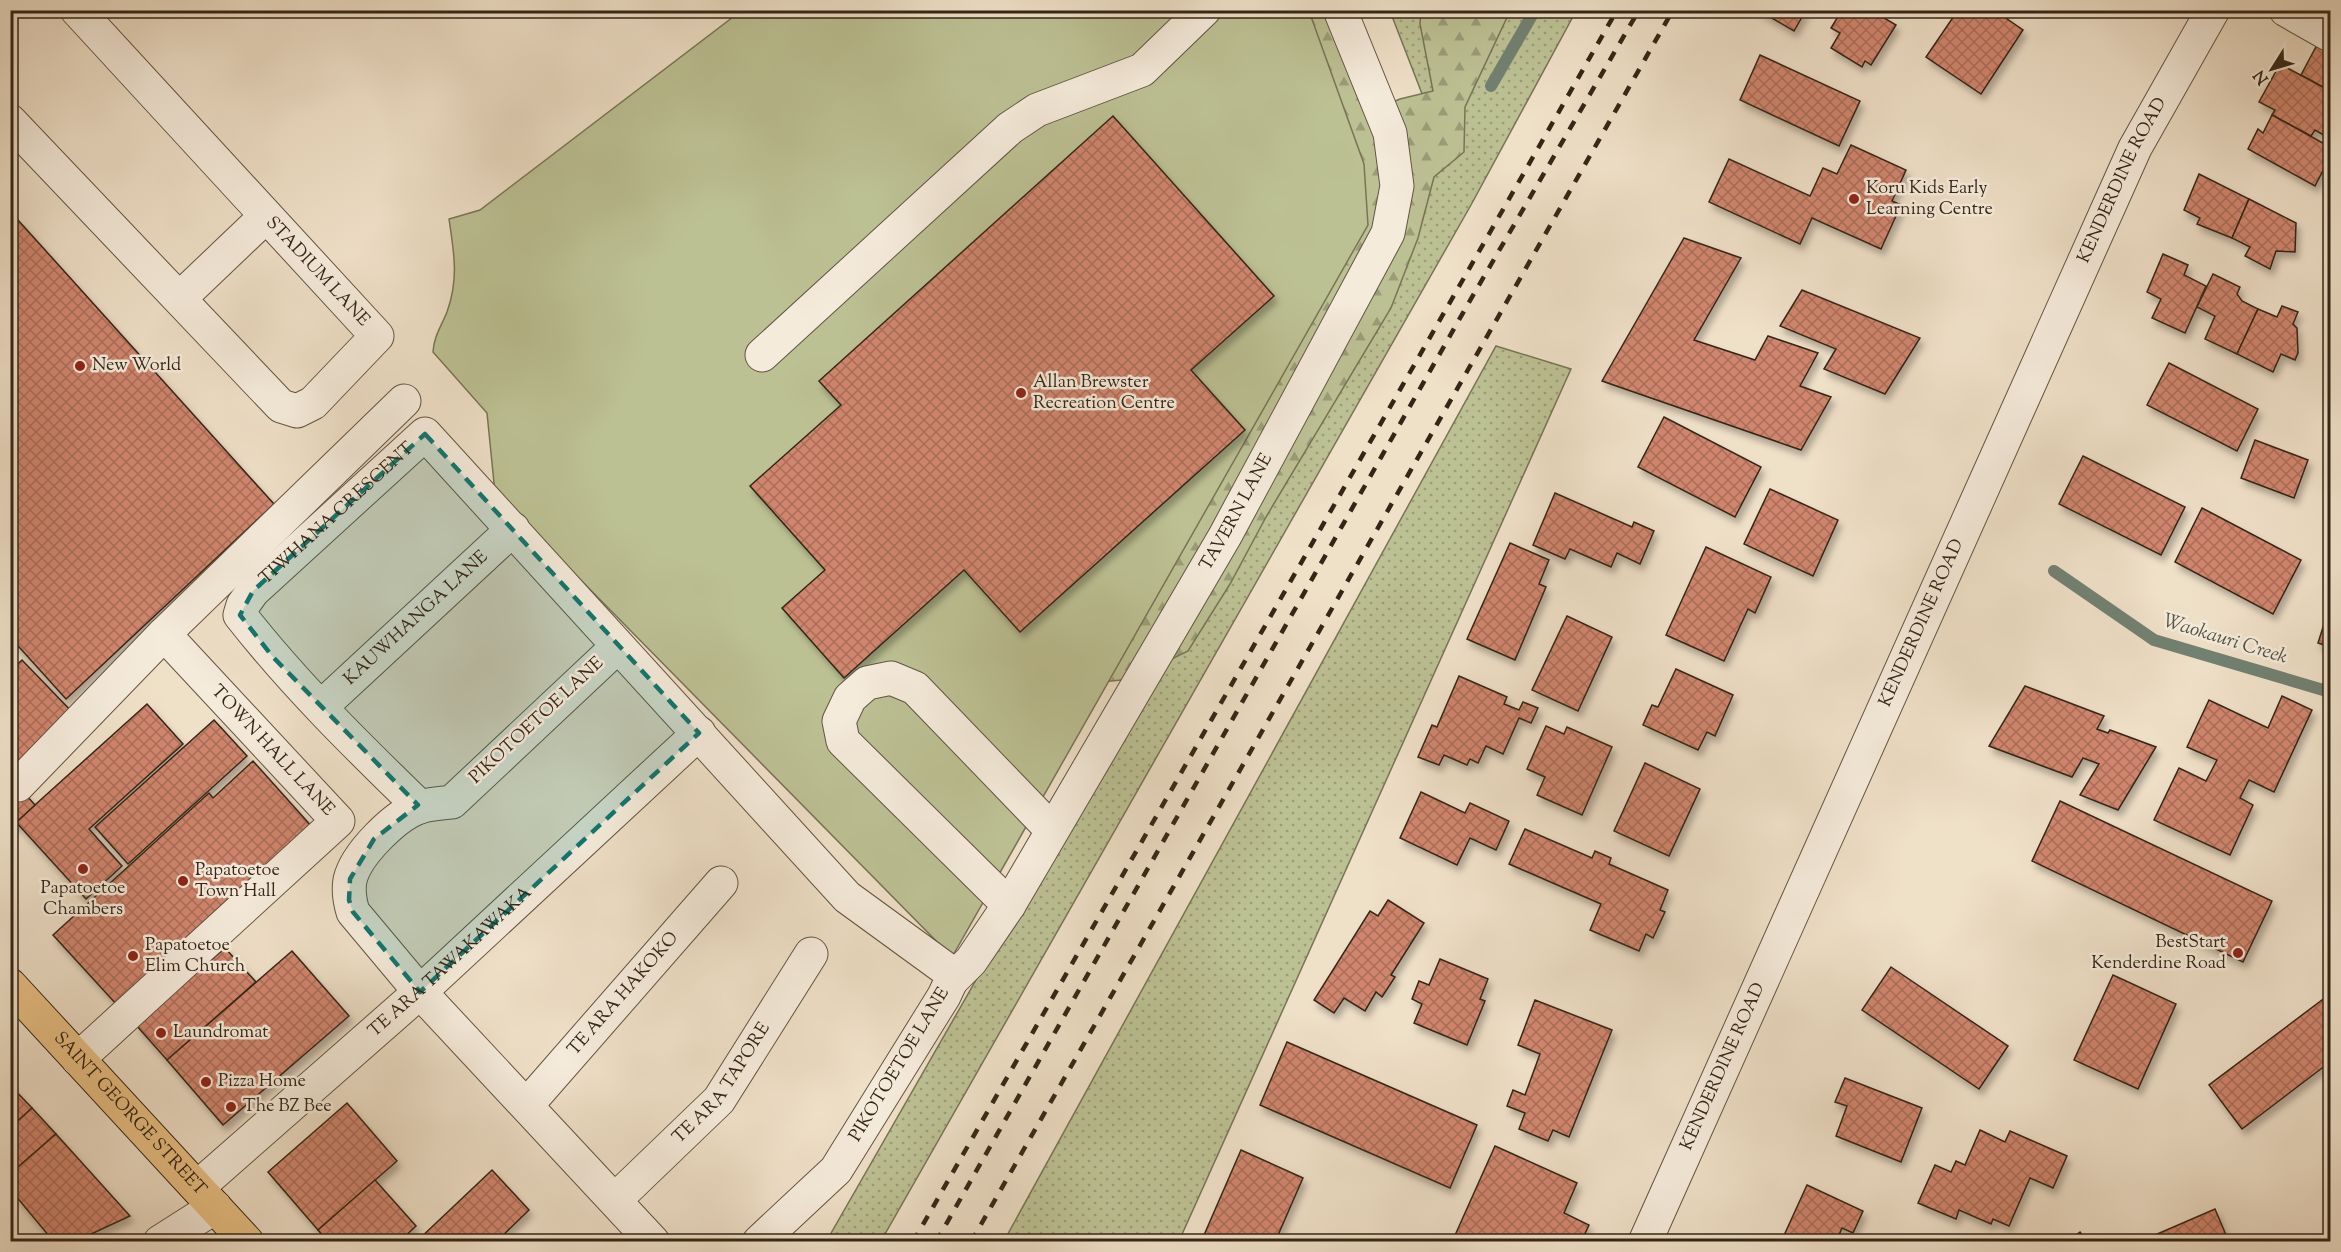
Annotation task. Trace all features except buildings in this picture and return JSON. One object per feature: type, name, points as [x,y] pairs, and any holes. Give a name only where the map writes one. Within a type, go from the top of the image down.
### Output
[{"type":"main road","name":"SAINT GEORGE STREET","points":[[10,986],[247,1242]]},
{"type":"street","name":"STADIUM LANE","points":[[10,121],[281,405],[297,411],[313,403],[377,336],[265,218],[77,10]]},
{"type":"street","points":[[762,355],[1010,128],[1037,110],[1142,70],[1204,10]]},
{"type":"street","name":"TAVERN LANE","points":[[951,981],[970,961],[1009,905],[1225,536],[1388,233],[1397,186],[1390,134],[1340,10]]},
{"type":"street","name":"KENDERDINE ROAD","points":[[1645,1242],[2130,158],[2213,10]]},
{"type":"street","points":[[2286,10],[2331,35]]},
{"type":"street","points":[[180,298],[265,218]]},
{"type":"street","points":[[18,785],[164,634],[404,401]]},
{"type":"street","name":"TIWHANA CRESCENT","points":[[420,807],[272,656],[240,615],[243,605],[253,591],[425,434],[617,646]]},
{"type":"street","name":"KAUWHANGA LANE","points":[[321,707],[513,529]]},
{"type":"street","name":"TOWN HALL LANE","points":[[78,1059],[338,821],[164,634]]},
{"type":"street","name":"PIKOTOETOE LANE","points":[[653,1242],[420,992],[353,912],[349,900],[350,879],[375,839],[407,813],[420,807],[452,802],[617,646],[847,897],[950,972],[951,981],[945,996],[836,1170],[759,1242]]},
{"type":"street","points":[[1009,905],[843,741],[839,721],[850,698],[867,683],[891,678],[915,688],[1052,830]]},
{"type":"street","name":"TE ARA TAWAKAWAKA","points":[[160,1242],[420,992],[699,733]]},
{"type":"street","name":"TE ARA HAKOKO","points":[[526,1105],[721,883]]},
{"type":"street","name":"TE ARA TAPORE","points":[[615,1200],[718,1100],[811,954]]},
{"type":"highlighted area","points":[[425,434],[699,733],[420,992],[353,912],[349,900],[350,879],[374,839],[418,805],[272,656],[240,615],[253,591]]},
{"type":"green space","points":[[741,11],[1309,11],[1364,164],[1368,225],[952,957],[495,493],[487,413],[433,352],[436,336],[447,312],[453,288],[454,255],[449,219],[480,210]]},
{"type":"green space","points":[[1274,11],[1326,11],[1366,113],[1400,99],[1433,91],[1420,24],[1421,11],[1510,11],[1465,107],[1464,152],[1434,177],[1418,238],[1391,308],[1266,517],[1230,584],[1188,651],[1131,679],[1064,686]]},
{"type":"green space","points":[[1390,11],[1576,11],[1471,205],[881,1241],[826,1242],[1398,243],[1431,117]]},
{"type":"green space","points":[[1496,346],[1571,369],[1179,1241],[1004,1241]]},
{"type":"waterway","name":"Waokauri Creek","points":[[1491,86],[1535,10]]},
{"type":"waterway","name":"Waokauri Creek","points":[[2054,571],[2154,640],[2330,692]]},
{"type":"railway","points":[[913,1242],[1617,10]]},
{"type":"railway","points":[[936,1242],[1468,304],[1639,10]]},
{"type":"railway","points":[[971,1242],[1673,10]]},
{"type":"place","name":"Koru Kids Early Learning Centre","points":[[1854,199]]},
{"type":"place","name":"New World","points":[[80,366]]},
{"type":"place","name":"Allan Brewster Recreation Centre","points":[[1021,393]]},
{"type":"place","name":"Papatoetoe Chambers","points":[[83,869]]},
{"type":"place","name":"Papatoetoe Town Hall","points":[[183,881]]},
{"type":"place","name":"BestStart Kenderdine Road","points":[[2238,953]]},
{"type":"place","name":"Papatoetoe Elim Church","points":[[133,956]]},
{"type":"place","name":"Laundromat","points":[[161,1033]]},
{"type":"place","name":"Pizza Home","points":[[206,1082]]},
{"type":"place","name":"The BZ Bee","points":[[231,1107]]}]
